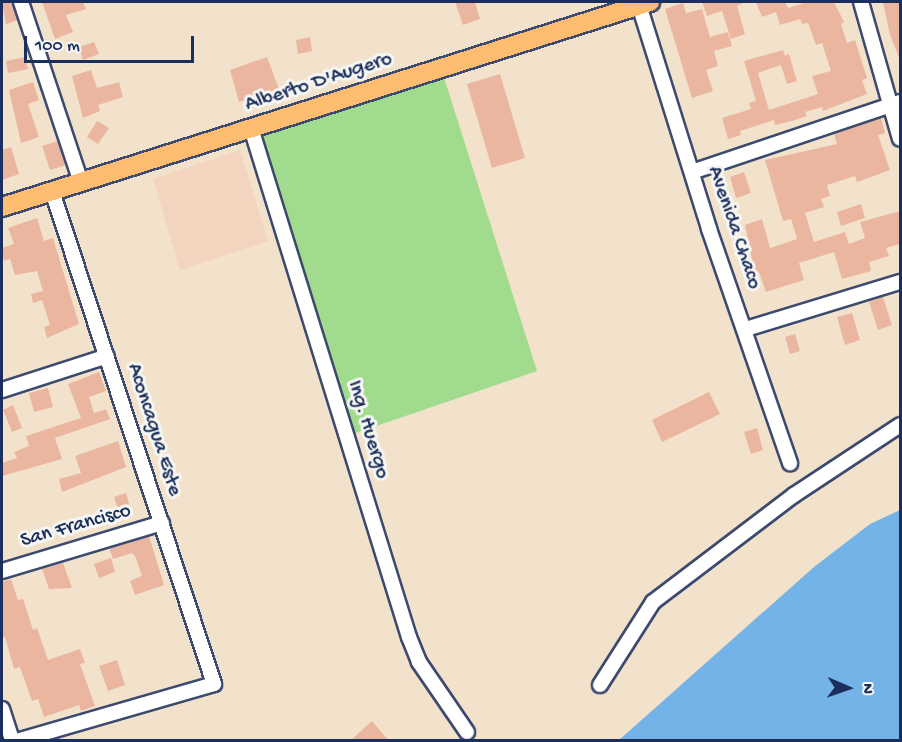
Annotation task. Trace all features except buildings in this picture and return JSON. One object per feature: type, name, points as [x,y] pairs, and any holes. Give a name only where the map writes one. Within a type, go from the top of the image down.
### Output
[{"type":"main road","name":"Alberto D'Augero","points":[[2,207],[645,3]]},
{"type":"street","points":[[21,2],[81,182]]},
{"type":"street","points":[[861,2],[895,104],[900,139]]},
{"type":"street","name":"Avenida Chaco","points":[[645,3],[692,172],[790,463]]},
{"type":"street","points":[[692,172],[895,104]]},
{"type":"street","name":"Ing. Huergo","points":[[250,128],[409,638],[419,662],[467,732]]},
{"type":"street","name":"Aconcagua Este","points":[[20,741],[214,684],[52,190]]},
{"type":"street","points":[[746,329],[900,282]]},
{"type":"street","points":[[2,390],[107,356]]},
{"type":"street","points":[[600,685],[653,602],[794,495],[900,424]]},
{"type":"street","name":"San Francisco","points":[[2,571],[162,524]]},
{"type":"street","points":[[2,709],[12,741]]},
{"type":"shaded area","points":[[240,150],[268,241],[180,270],[153,179]]},
{"type":"green space","points":[[441,68],[537,371],[347,436],[251,128]]},
{"type":"water","points":[[900,510],[900,740],[619,740],[814,567],[870,524]]}]
